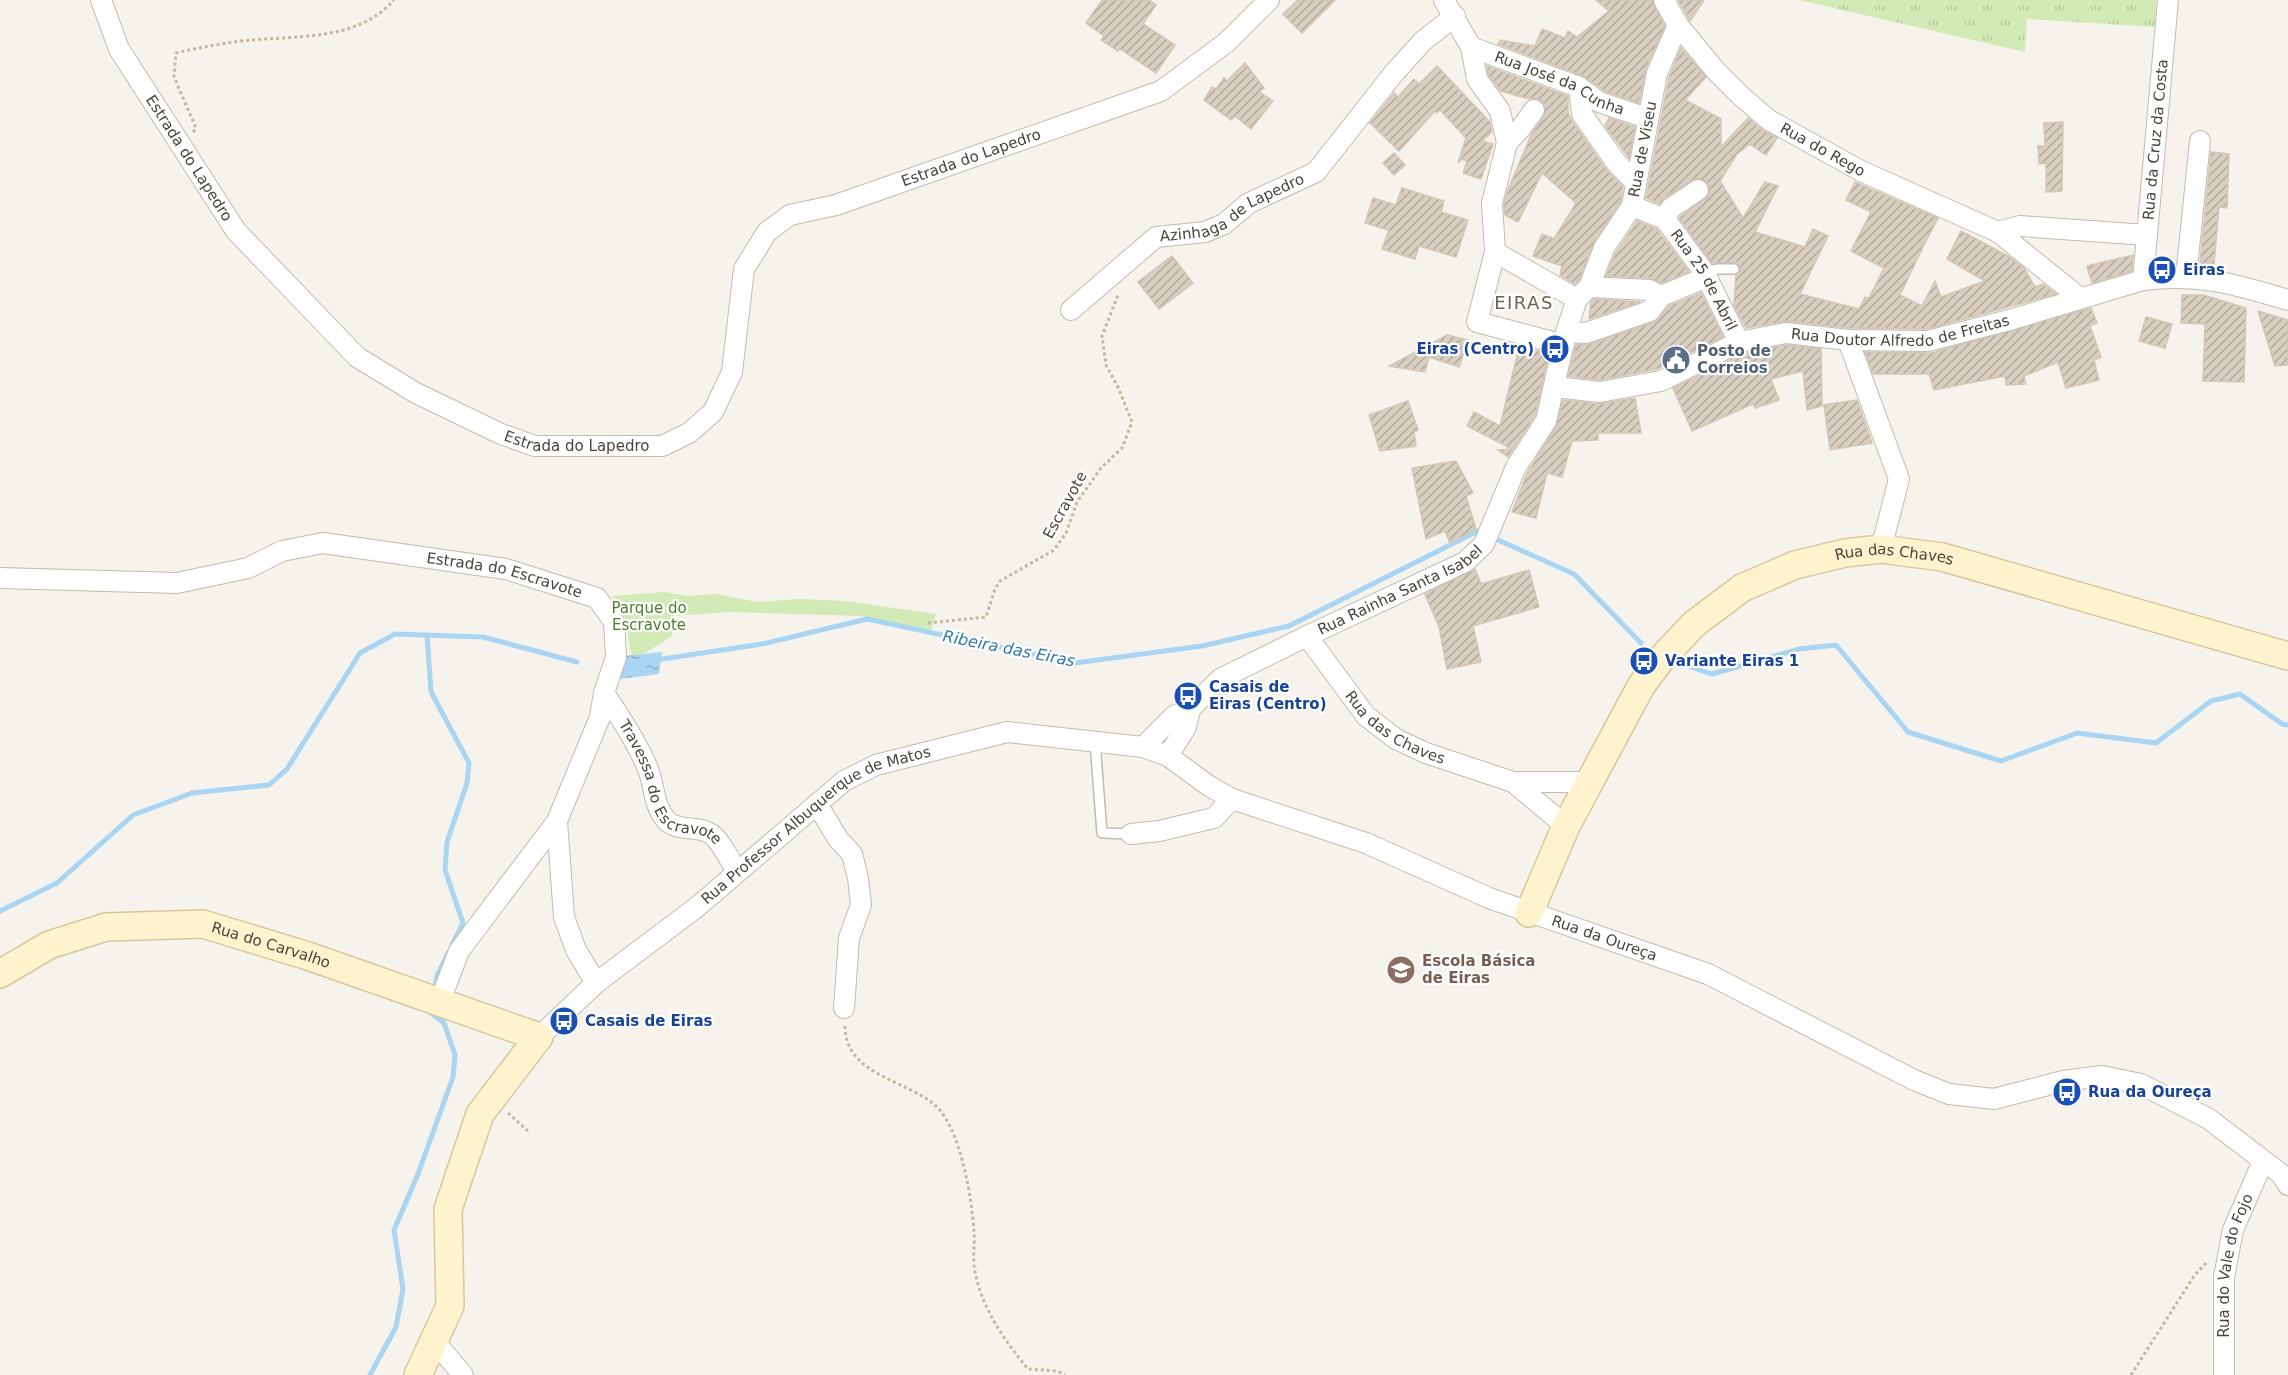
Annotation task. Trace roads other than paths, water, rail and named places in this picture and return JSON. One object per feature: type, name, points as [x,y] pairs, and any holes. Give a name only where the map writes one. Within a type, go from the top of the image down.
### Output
[{"type":"street","name":"Estrada do Lapedro","points":[[101,0],[118,49],[236,231],[357,357],[416,393],[501,434],[535,447],[662,446],[689,433],[713,412],[732,372],[744,269],[767,232],[790,215],[837,205],[1161,91],[1227,42],[1269,0]]},
{"type":"street","name":"Rua do Rego","points":[[1665,0],[1678,25],[1716,71],[1742,98],[1769,120],[1861,171],[1998,232],[2080,298]]},
{"type":"street","name":"Rua da Cruz da Costa","points":[[2143,280],[2168,0]]},
{"type":"street","points":[[1449,8],[1472,47],[1477,79],[1500,111],[1507,143],[1492,203],[1495,252],[1477,322],[1565,338],[1650,311],[1661,296],[1706,275]]},
{"type":"street","name":"Azinhaga de Lapedro","points":[[1071,310],[1156,237],[1205,232],[1224,224],[1249,203],[1316,172],[1449,8]]},
{"type":"street","name":"Rua de Viseu","points":[[1565,338],[1583,293],[1605,248],[1632,207],[1657,73],[1678,25]]},
{"type":"street","name":"Rua José da Cunha","points":[[1472,47],[1579,87],[1599,102],[1647,118]]},
{"type":"street","points":[[1579,87],[1582,114],[1615,161],[1636,183]]},
{"type":"street","points":[[1507,143],[1534,110]]},
{"type":"street","points":[[2186,277],[2200,141]]},
{"type":"street","points":[[1665,219],[1671,208],[1698,190]]},
{"type":"street","name":"Rua 25 de Abril","points":[[1632,207],[1665,219],[1706,275],[1739,342]]},
{"type":"street","points":[[1998,232],[2020,226],[2147,235]]},
{"type":"street","points":[[1495,252],[1583,293],[1649,290],[1661,296]]},
{"type":"street","name":"Rua Doutor Alfredo de Freitas","points":[[1555,387],[1600,392],[1661,381],[1739,342],[1786,333],[1848,340],[1928,341],[2013,319],[2143,280],[2207,278],[2288,300]]},
{"type":"street","name":"Rua Rainha Santa Isabel","points":[[1190,709],[1220,679],[1466,562],[1484,544],[1516,467],[1546,422],[1565,338]]},
{"type":"street","points":[[1848,340],[1899,479],[1881,549]]},
{"type":"street","name":"Estrada do Escravote","points":[[0,578],[177,583],[248,568],[282,551],[323,543],[506,569],[597,598],[614,622],[616,657],[604,693],[600,717],[556,821],[459,951],[440,1001]]},
{"type":"street","name":"Rua das Chaves","points":[[1513,782],[1566,826],[1641,686],[1661,659],[1694,624],[1742,588],[1795,564],[1845,553],[1881,549],[1942,557],[2288,656]]},
{"type":"street","name":"Rua das Chaves","points":[[1307,636],[1366,716],[1396,739],[1426,753],[1513,782],[1589,782]]},
{"type":"street","name":"Travessa do Escravote","points":[[604,693],[630,732],[649,771],[658,809],[669,823],[712,834],[737,872]]},
{"type":"street","points":[[1143,747],[1174,716],[1190,709]]},
{"type":"street","points":[[1168,756],[1186,727],[1190,709]]},
{"type":"street","name":"Rua Professor Albuquerque de Matos","points":[[539,1037],[596,983],[698,907],[844,781],[876,765],[1007,732],[1143,747],[1168,756]]},
{"type":"street","name":"Rua da Oureça","points":[[1168,756],[1209,786],[1232,799],[1366,843],[1489,898],[1708,974],[1914,1080],[1949,1094],[1994,1099],[2063,1081],[2102,1076],[2141,1083],[2209,1119],[2281,1174],[2288,1185]]},
{"type":"street","points":[[1131,834],[1159,831],[1214,818],[1232,799]]},
{"type":"street","points":[[817,804],[837,839],[852,854],[858,878],[861,905],[849,938],[844,1008]]},
{"type":"street","points":[[556,821],[564,917],[576,950],[596,983]]},
{"type":"street","points":[[1529,913],[1566,826]]},
{"type":"street","name":"Rua do Carvalho","points":[[0,974],[49,945],[106,927],[203,924],[308,956],[539,1037]]},
{"type":"street","points":[[418,1375],[450,1306],[448,1209],[480,1114],[539,1037]]},
{"type":"street","name":"Rua do Vale do Fojo","points":[[2224,1375],[2224,1277],[2234,1230],[2263,1161]]},
{"type":"street","points":[[435,1342],[463,1375]]},
{"type":"lane","points":[[1706,275],[1718,269],[1734,269]]},
{"type":"lane","points":[[1095,742],[1102,833],[1131,834]]},
{"type":"water","points":[[662,652],[659,674],[619,679],[625,656]]},
{"type":"waterway","name":"Ribeira das Eiras","points":[[656,660],[762,644],[867,619],[1075,663],[1202,646],[1289,626],[1478,531]]},
{"type":"waterway","name":"Ribeira das Eiras","points":[[1498,540],[1574,574],[1641,643]]},
{"type":"waterway","points":[[0,911],[57,883],[133,815],[192,793],[269,785],[287,769],[360,653],[395,634],[483,637],[577,662]]},
{"type":"waterway","points":[[427,635],[431,692],[469,763],[467,783],[447,842],[445,870],[463,923],[452,945]]},
{"type":"waterway","name":"Ribeira das Eiras","points":[[1676,662],[1712,674],[1799,649],[1836,645],[1908,732],[2001,761],[2077,733],[2156,743],[2211,701],[2240,694],[2282,724],[2288,725]]},
{"type":"waterway","points":[[435,989],[437,976],[448,953]]},
{"type":"waterway","points":[[370,1375],[396,1327],[403,1289],[394,1230],[418,1174],[453,1077],[455,1055],[444,1023],[432,1014],[433,1008]]},
{"type":"place","name":"Eiras","points":[[2162,270]]},
{"type":"place","name":"Eiras (Centro)","points":[[1555,349]]},
{"type":"place","name":"Posto de Correios","points":[[1676,360]]},
{"type":"place","name":"Variante Eiras 1","points":[[1644,661]]},
{"type":"place","name":"Casais de Eiras (Centro)","points":[[1188,696]]},
{"type":"place","name":"Escola Básica de Eiras","points":[[1401,970]]},
{"type":"place","name":"Casais de Eiras","points":[[564,1021]]},
{"type":"place","name":"Rua da Oureça","points":[[2067,1092]]},
{"type":"district","name":"EIRAS","points":[[1524,303]]},
{"type":"park label","name":"Parque do Escravote","points":[[649,616]]}]
